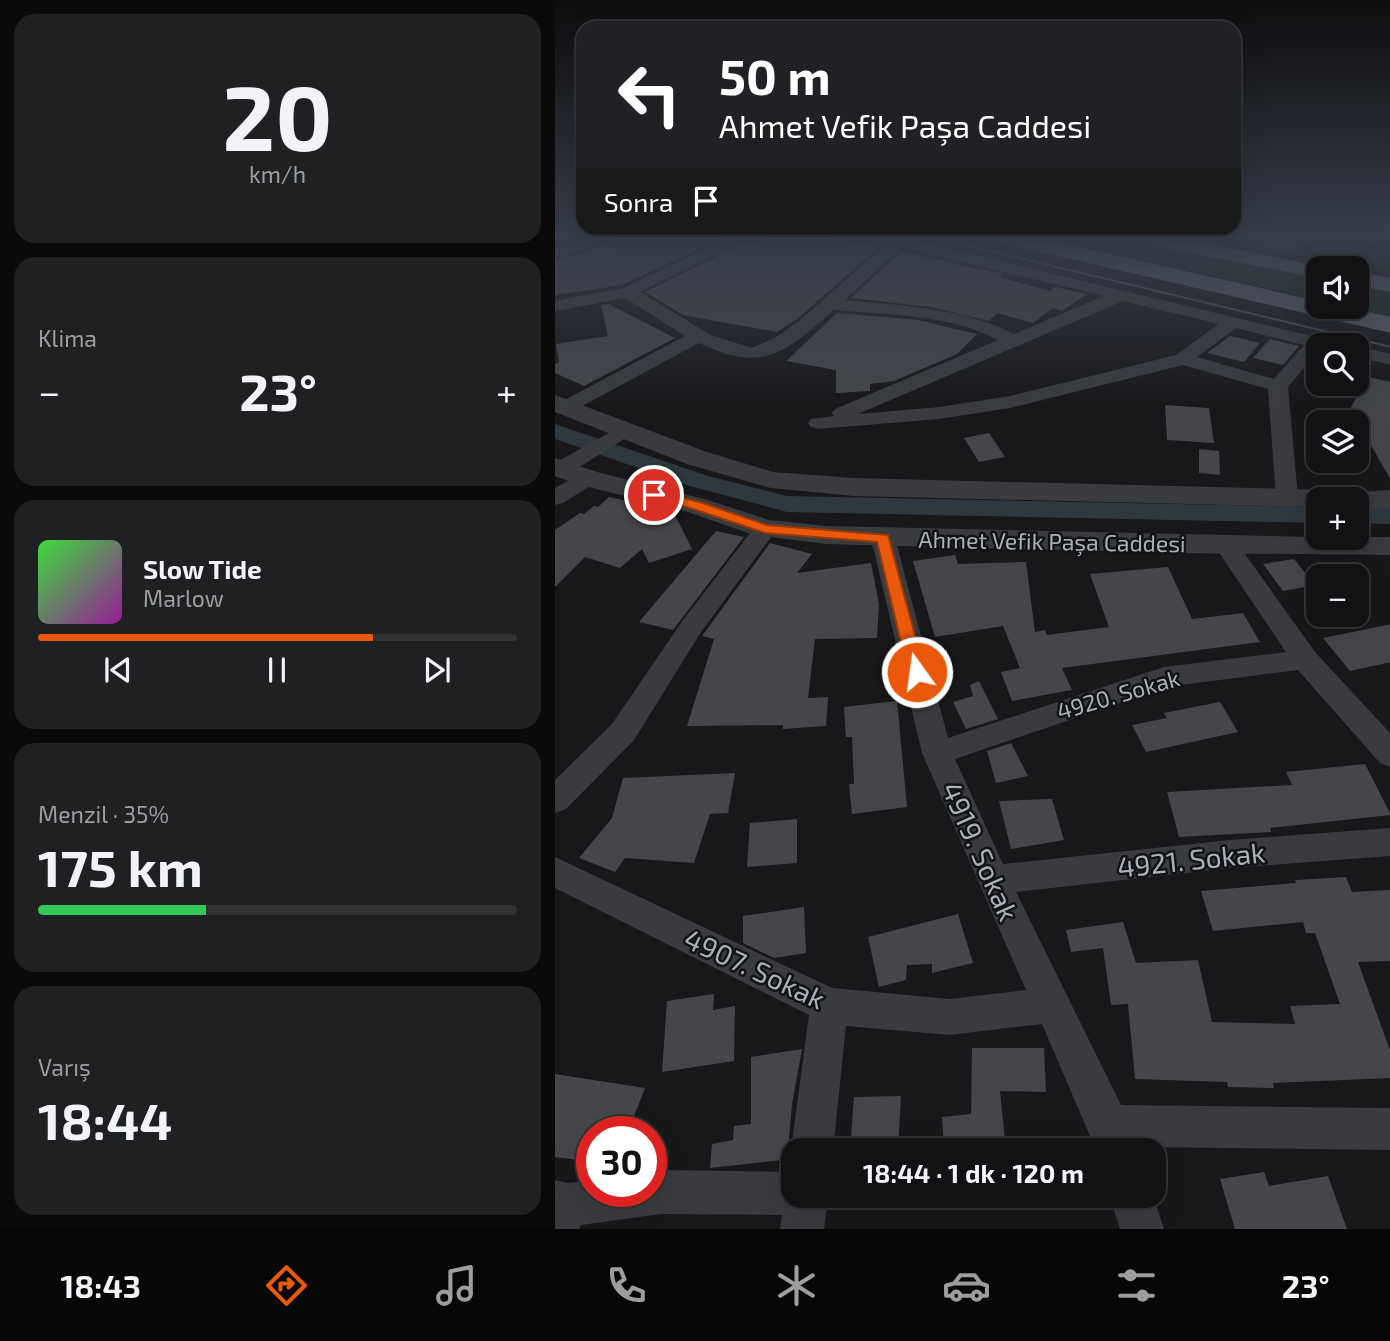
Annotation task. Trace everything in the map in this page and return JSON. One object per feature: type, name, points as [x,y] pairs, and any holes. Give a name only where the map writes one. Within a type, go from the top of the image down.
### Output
[{"type":"highway","points":[[1248,292],[1390,325]]},
{"type":"street","points":[[555,306],[626,292]]},
{"type":"street","points":[[629,292],[726,348],[753,354],[792,336],[841,292]]},
{"type":"street","points":[[1111,292],[1306,340]]},
{"type":"street","points":[[1122,295],[818,423],[939,413],[1010,402],[1183,359],[1233,322]]},
{"type":"street","points":[[828,304],[949,319],[984,327],[1013,341]]},
{"type":"street","points":[[587,456],[561,405],[700,335]]},
{"type":"street","points":[[1369,355],[1390,360]]},
{"type":"street","points":[[1183,359],[1278,386]]},
{"type":"street","points":[[1278,386],[1306,359]]},
{"type":"street","points":[[1278,386],[1287,498]]},
{"type":"street","points":[[587,456],[697,458],[771,480],[854,487],[1306,498]]},
{"type":"street","points":[[555,498],[587,456]]},
{"type":"street","name":"Ahmet Vefik Paşa Caddesi","points":[[587,456],[698,506],[765,529],[883,538],[1390,546]]},
{"type":"street","points":[[1369,499],[1390,499]]},
{"type":"street","points":[[555,800],[623,733],[692,626],[765,529]]},
{"type":"street","name":"4919. Sokak","points":[[883,538],[937,753],[1113,1138]]},
{"type":"street","points":[[1226,545],[1305,659],[1390,755]]},
{"type":"street","name":"4920. Sokak","points":[[937,753],[1165,677],[1305,659]]},
{"type":"street","name":"4921. Sokak","points":[[993,880],[1230,854],[1390,842]]},
{"type":"street","name":"4907. Sokak","points":[[555,872],[829,1006],[950,1017],[1052,1005]]},
{"type":"street","points":[[813,1138],[829,1006]]},
{"type":"street","points":[[1113,1138],[1390,1129]]},
{"type":"street","points":[[560,1212],[661,1192],[781,1194]]},
{"type":"street","points":[[802,1229],[805,1208]]},
{"type":"street","points":[[1135,1208],[1142,1229]]},
{"type":"shaded area","points":[[1284,292],[1306,292],[1306,297]]},
{"type":"shaded area","points":[[1369,292],[1390,292],[1390,317],[1369,312]]},
{"type":"building","points":[[646,292],[827,292],[797,319],[777,332],[683,315]]},
{"type":"building","points":[[857,292],[1087,294],[1062,311],[1053,308],[1033,323],[997,313],[989,321],[931,307],[851,298]]},
{"type":"building","points":[[609,304],[675,338],[584,386],[555,373],[555,364],[559,362],[556,344],[608,336],[601,305]]},
{"type":"building","points":[[837,313],[918,320],[977,334],[957,354],[894,381],[870,384],[870,391],[836,393],[836,370],[786,361]]},
{"type":"building","points":[[1230,336],[1260,343],[1244,362],[1207,353]]},
{"type":"building","points":[[1270,339],[1299,346],[1283,365],[1253,358]]},
{"type":"building","points":[[1369,377],[1391,382],[1391,480],[1369,442],[1369,410],[1350,409],[1357,396],[1369,396]]},
{"type":"building","points":[[1165,405],[1209,408],[1214,443],[1167,440]]},
{"type":"building","points":[[989,433],[1005,457],[979,462],[964,438]]},
{"type":"building","points":[[1199,449],[1219,451],[1220,475],[1199,473]]},
{"type":"building","points":[[609,497],[673,511],[692,549],[649,563],[642,549],[620,568],[585,557],[555,587],[555,530],[580,513],[584,514],[594,506],[598,507]]},
{"type":"building","points":[[716,531],[744,537],[673,630],[639,622]]},
{"type":"building","points":[[770,543],[812,554],[797,573],[871,563],[879,604],[877,638],[815,639],[808,698],[828,697],[826,726],[783,729],[783,725],[687,726],[714,639],[702,636]]},
{"type":"building","points":[[955,555],[958,564],[1026,562],[1035,632],[1045,630],[1047,635],[1109,627],[1090,574],[1168,567],[1192,619],[1243,613],[1260,642],[1062,668],[1072,690],[1012,701],[1001,672],[1020,668],[1003,626],[935,637],[913,561]]},
{"type":"building","points":[[1294,559],[1306,574],[1306,587],[1283,591],[1263,564]]},
{"type":"building","points":[[1391,624],[1391,662],[1350,671],[1323,638]]},
{"type":"building","points":[[979,681],[998,719],[966,729],[953,702],[973,696],[970,685]]},
{"type":"building","points":[[897,701],[907,807],[852,814],[849,784],[854,784],[852,737],[846,737],[844,707]]},
{"type":"building","points":[[1220,702],[1238,732],[1146,752],[1132,725],[1167,718],[1164,713]]},
{"type":"building","points":[[1011,743],[1028,776],[996,783],[987,751]]},
{"type":"building","points":[[1365,764],[1391,815],[1270,828],[1271,832],[1179,837],[1167,792],[1292,785],[1286,772]]},
{"type":"building","points":[[735,773],[728,813],[710,814],[694,863],[625,858],[615,872],[579,858],[612,818],[623,778]]},
{"type":"building","points":[[1052,799],[1064,840],[1011,849],[999,801]]},
{"type":"building","points":[[797,819],[797,863],[747,867],[750,823]]},
{"type":"building","points":[[1346,877],[1352,892],[1391,890],[1391,961],[1358,962],[1391,1053],[1391,1078],[1273,1083],[1274,1088],[1228,1087],[1227,1082],[1135,1079],[1128,1004],[1111,1005],[1103,948],[1071,952],[1066,930],[1123,922],[1136,963],[1198,960],[1212,1022],[1295,1024],[1290,1006],[1340,1004],[1315,933],[1306,933],[1303,922],[1213,931],[1201,891]]},
{"type":"building","points":[[804,907],[806,953],[774,958],[743,943],[743,916]]},
{"type":"building","points":[[958,914],[973,963],[932,973],[932,964],[907,965],[906,980],[879,987],[868,937]]},
{"type":"building","points":[[714,994],[713,1010],[735,1006],[734,1061],[662,1072],[667,1001]]},
{"type":"building","points":[[972,1048],[1044,1048],[1046,1092],[1000,1091],[1005,1138],[943,1138],[942,1117],[971,1114]]},
{"type":"building","points":[[802,1049],[789,1138],[781,1138],[781,1160],[710,1168],[712,1144],[733,1140],[734,1126],[751,1124],[751,1057]]},
{"type":"building","points":[[555,1074],[645,1088],[634,1116],[576,1116],[576,1160],[555,1157]]},
{"type":"building","points":[[901,1096],[899,1138],[851,1138],[854,1097]]},
{"type":"building","points":[[1264,1172],[1269,1186],[1328,1176],[1347,1229],[1235,1229],[1220,1179]]},
{"type":"waterway","points":[[555,431],[699,481],[787,504],[1306,515]]},
{"type":"waterway","points":[[1369,515],[1391,516]]},
{"type":"tram line","points":[[1163,292],[1391,347]]},
{"type":"route","points":[[654,495],[698,506],[765,529],[883,538],[917,672]]}]
